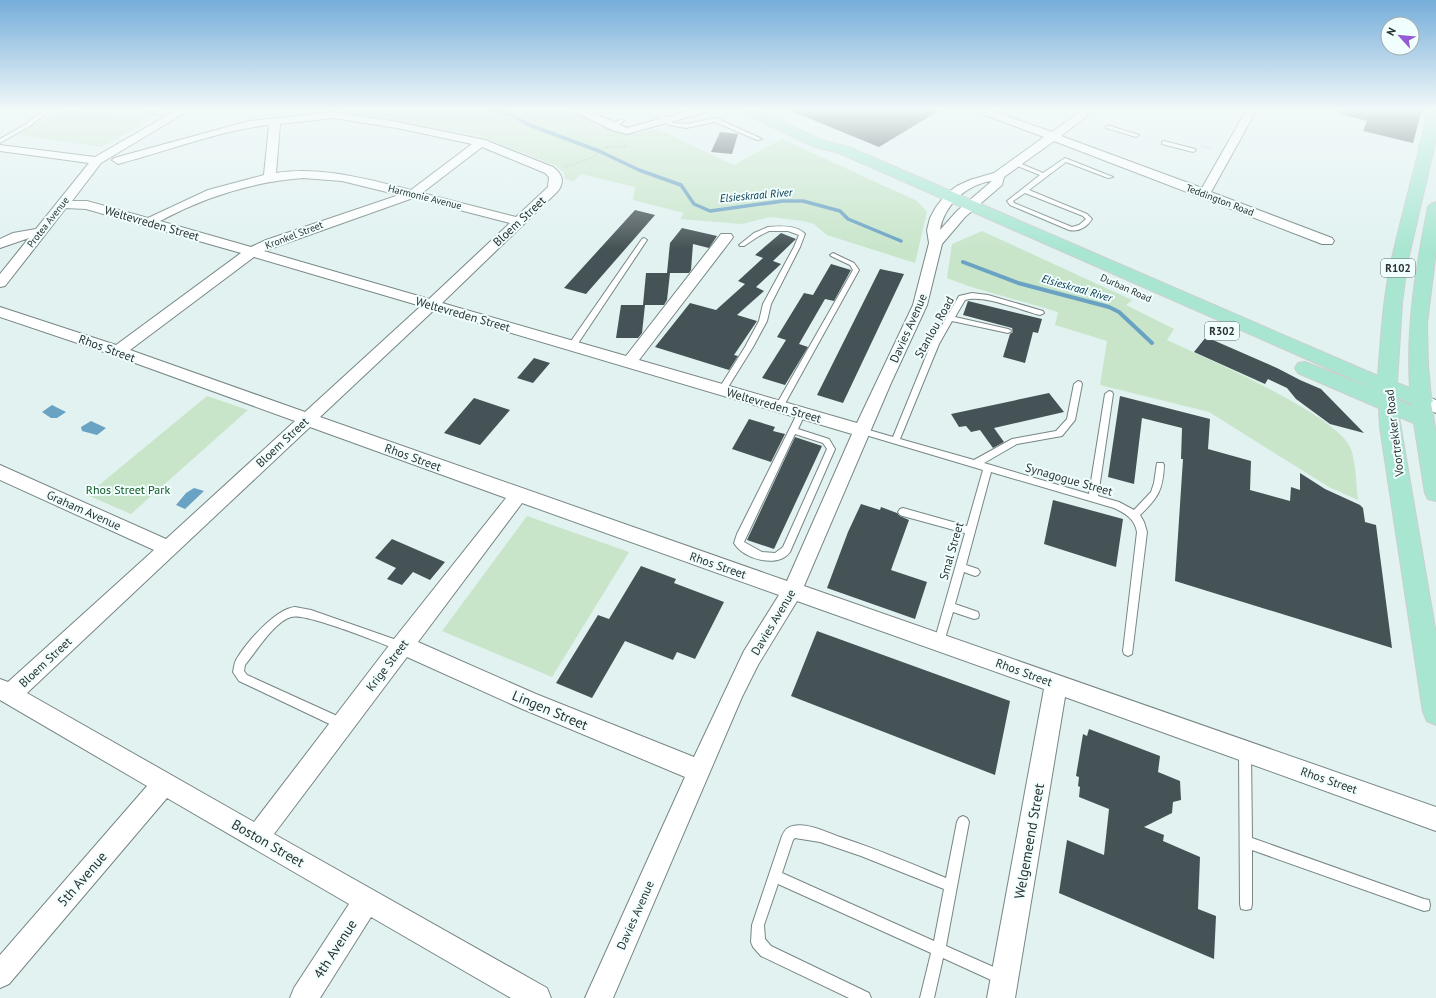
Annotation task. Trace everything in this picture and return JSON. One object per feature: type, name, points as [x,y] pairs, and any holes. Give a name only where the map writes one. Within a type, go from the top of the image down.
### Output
[{"type":"main road","name":"Durban Road","points":[[837,156],[946,201],[1387,396],[1430,413]]},
{"type":"main road","name":"Voortrekker Road","points":[[1426,156],[1399,264],[1393,303],[1387,396],[1404,514],[1436,712]]},
{"type":"main road","name":"R102","points":[[1435,486],[1430,413],[1418,348],[1418,323],[1424,273],[1436,207]]},
{"type":"street","points":[[57,156],[97,161]]},
{"type":"street","name":"Protea Avenue","points":[[0,283],[97,161],[105,156]]},
{"type":"street","points":[[118,160],[133,156]]},
{"type":"street","points":[[270,178],[272,156]]},
{"type":"street","name":"Kronkel Street","points":[[118,351],[252,252],[277,240],[413,194],[463,156]]},
{"type":"street","name":"Bloem Street","points":[[5,692],[168,548],[432,304],[554,188],[557,181],[556,175],[549,170],[514,156]]},
{"type":"street","points":[[946,201],[986,177],[998,176],[1028,156]]},
{"type":"street","name":"Teddington Road","points":[[1103,156],[1327,241]]},
{"type":"street","points":[[1204,194],[1212,184],[1227,156]]},
{"type":"street","name":"Harmonie Avenue","points":[[149,222],[183,203],[240,183],[270,178],[306,175],[339,177],[518,221]]},
{"type":"street","name":"Davies Avenue","points":[[936,243],[966,210],[998,182],[998,176]]},
{"type":"street","name":"Davies Avenue","points":[[599,998],[734,692],[751,658],[792,591],[862,431],[920,305],[931,268],[936,243],[934,235],[938,212],[946,201]]},
{"type":"street","name":"Weltevreden Street","points":[[63,204],[87,205],[149,222],[862,431]]},
{"type":"street","points":[[0,244],[18,236],[41,232]]},
{"type":"street","points":[[629,363],[726,237]]},
{"type":"street","name":"Rhos Street","points":[[0,312],[118,351],[1436,818]]},
{"type":"street","name":"Graham Avenue","points":[[0,472],[168,548]]},
{"type":"street","name":"Krige Street","points":[[257,837],[518,494]]},
{"type":"street","name":"Lingen Street","points":[[401,646],[417,651],[528,701],[699,771]]},
{"type":"street","name":"Welgemeend Street","points":[[1003,988],[1056,684]]},
{"type":"street","name":"Boston Street","points":[[5,692],[537,998]]},
{"type":"street","name":"5th Avenue","points":[[0,975],[164,784]]},
{"type":"street","name":"4th Avenue","points":[[304,998],[367,900]]},
{"type":"lane","points":[[1024,190],[1085,215],[1088,221],[1076,230],[1012,204],[1010,201],[1024,190],[1044,175],[1065,160],[1110,177]]},
{"type":"lane","points":[[1016,164],[1044,175]]},
{"type":"lane","points":[[722,390],[753,341],[763,321],[767,304],[797,247],[802,234],[798,231],[768,228],[760,231],[742,245]]},
{"type":"lane","points":[[572,346],[644,240]]},
{"type":"lane","points":[[779,407],[856,270],[852,264],[833,255]]},
{"type":"lane","name":"Stanlou Road","points":[[895,441],[928,360],[962,298],[972,295],[1040,313]]},
{"type":"lane","points":[[951,318],[1008,331]]},
{"type":"lane","points":[[975,464],[1015,440],[1059,434],[1071,420],[1078,384]]},
{"type":"lane","points":[[1093,499],[1109,394]]},
{"type":"lane","points":[[793,430],[826,441],[831,449],[789,545],[781,555],[776,558],[768,557],[742,547],[739,539],[793,430],[801,414]]},
{"type":"lane","name":"Synagogue Street","points":[[862,431],[1093,499],[1122,508],[1134,514]]},
{"type":"lane","points":[[1128,651],[1142,532],[1140,523],[1134,514],[1156,493],[1160,485],[1160,465]]},
{"type":"lane","name":"Smal Street","points":[[940,642],[988,468]]},
{"type":"lane","points":[[903,512],[970,531]]},
{"type":"lane","points":[[960,567],[975,572]]},
{"type":"lane","points":[[949,606],[974,615]]},
{"type":"lane","points":[[343,725],[243,678],[238,672],[240,664],[275,622],[286,613],[299,611],[401,646]]},
{"type":"lane","points":[[1246,750],[1246,904]]},
{"type":"lane","points":[[927,998],[939,950],[964,822]]},
{"type":"lane","points":[[864,998],[761,947],[757,939],[758,924],[788,836],[793,832],[802,832],[861,850],[951,886]]},
{"type":"lane","points":[[1246,842],[1424,905]]},
{"type":"lane","points":[[775,876],[939,950],[1003,988]]},
{"type":"path","points":[[559,170],[595,156]]},
{"type":"green space","points":[[530,156],[714,156],[734,165],[751,156],[818,156],[917,201],[927,212],[915,263],[827,235],[814,224],[803,221],[770,217],[742,224],[680,219],[684,213],[633,200],[635,187],[581,174],[574,181],[565,179],[564,173],[556,166]]},
{"type":"green space","points":[[982,231],[1132,300],[1126,305],[1174,329],[1167,340],[1268,388],[1322,420],[1341,435],[1351,449],[1355,468],[1358,500],[1329,487],[1209,412],[1100,385],[1107,341],[1055,325],[1058,312],[968,286],[947,278],[952,244]]},
{"type":"green space","name":"Rhos Street Park","points":[[207,396],[248,410],[131,514],[87,495]]},
{"type":"green space","points":[[527,516],[629,552],[552,677],[442,631]]},
{"type":"water","points":[[52,405],[66,412],[57,418],[51,418],[42,412]]},
{"type":"water","points":[[91,421],[106,428],[97,435],[82,431],[81,427]]},
{"type":"water","points":[[194,488],[204,491],[185,509],[176,505],[186,493]]},
{"type":"building","points":[[635,210],[655,215],[586,294],[564,288]]},
{"type":"building","points":[[682,228],[717,236],[709,248],[693,244],[691,270],[689,273],[667,273],[670,243]]},
{"type":"building","points":[[781,233],[796,239],[773,261],[781,264],[756,287],[764,291],[737,315],[757,321],[734,355],[738,356],[729,370],[655,347],[690,303],[716,310],[745,284],[738,281],[763,258],[755,255]]},
{"type":"building","points":[[831,264],[851,270],[834,301],[825,299],[799,344],[808,347],[785,385],[762,378],[786,340],[777,337],[804,293],[813,295]]},
{"type":"building","points":[[880,269],[904,274],[843,403],[817,395]]},
{"type":"building","points":[[646,273],[670,273],[667,300],[664,305],[643,305]]},
{"type":"building","points":[[968,301],[1042,319],[1038,333],[1033,332],[1025,363],[1003,357],[1010,334],[1013,332],[1012,328],[963,315]]},
{"type":"building","points":[[621,305],[645,305],[642,333],[638,338],[616,338]]},
{"type":"building","points":[[1206,337],[1321,389],[1364,433],[1330,424],[1296,399],[1287,388],[1268,379],[1265,384],[1194,352]]},
{"type":"building","points":[[534,358],[550,363],[533,383],[517,378]]},
{"type":"building","points":[[1049,393],[1064,412],[994,428],[1004,442],[993,448],[980,430],[971,432],[966,426],[959,427],[951,414]]},
{"type":"building","points":[[1120,396],[1210,419],[1208,449],[1251,461],[1250,490],[1290,501],[1291,487],[1300,490],[1300,473],[1325,489],[1360,505],[1363,508],[1365,522],[1376,525],[1392,648],[1175,581],[1183,459],[1181,459],[1182,428],[1142,418],[1134,484],[1108,477]]},
{"type":"building","points":[[474,398],[510,410],[480,445],[444,433]]},
{"type":"building","points":[[749,419],[775,427],[773,431],[785,434],[771,462],[732,449]]},
{"type":"building","points":[[795,437],[822,446],[774,549],[747,540]]},
{"type":"building","points":[[1053,500],[1123,519],[1116,567],[1044,544]]},
{"type":"building","points":[[861,504],[880,510],[881,507],[897,513],[909,520],[891,570],[927,582],[915,619],[827,588],[848,532]]},
{"type":"building","points":[[392,539],[445,562],[430,580],[413,572],[402,585],[387,579],[396,568],[375,558]]},
{"type":"building","points":[[641,566],[676,579],[674,583],[724,602],[695,659],[677,652],[673,660],[625,641],[592,698],[556,683],[598,615],[609,619]]},
{"type":"building","points":[[817,631],[1010,701],[995,775],[791,696]]},
{"type":"building","points":[[1089,729],[1160,756],[1158,772],[1180,781],[1181,800],[1173,802],[1172,813],[1144,827],[1164,835],[1163,841],[1200,857],[1198,909],[1216,916],[1214,959],[1059,893],[1067,840],[1104,855],[1109,809],[1079,797],[1079,777],[1076,776],[1083,734],[1087,736]]},
{"type":"waterway","name":"Elsieskraal River","points":[[609,156],[639,170],[681,185],[694,204],[710,211],[783,201],[803,201],[840,211],[848,219],[901,241]]},
{"type":"waterway","name":"Elsieskraal River","points":[[963,262],[1018,283],[1109,307],[1119,312],[1152,343]]}]
